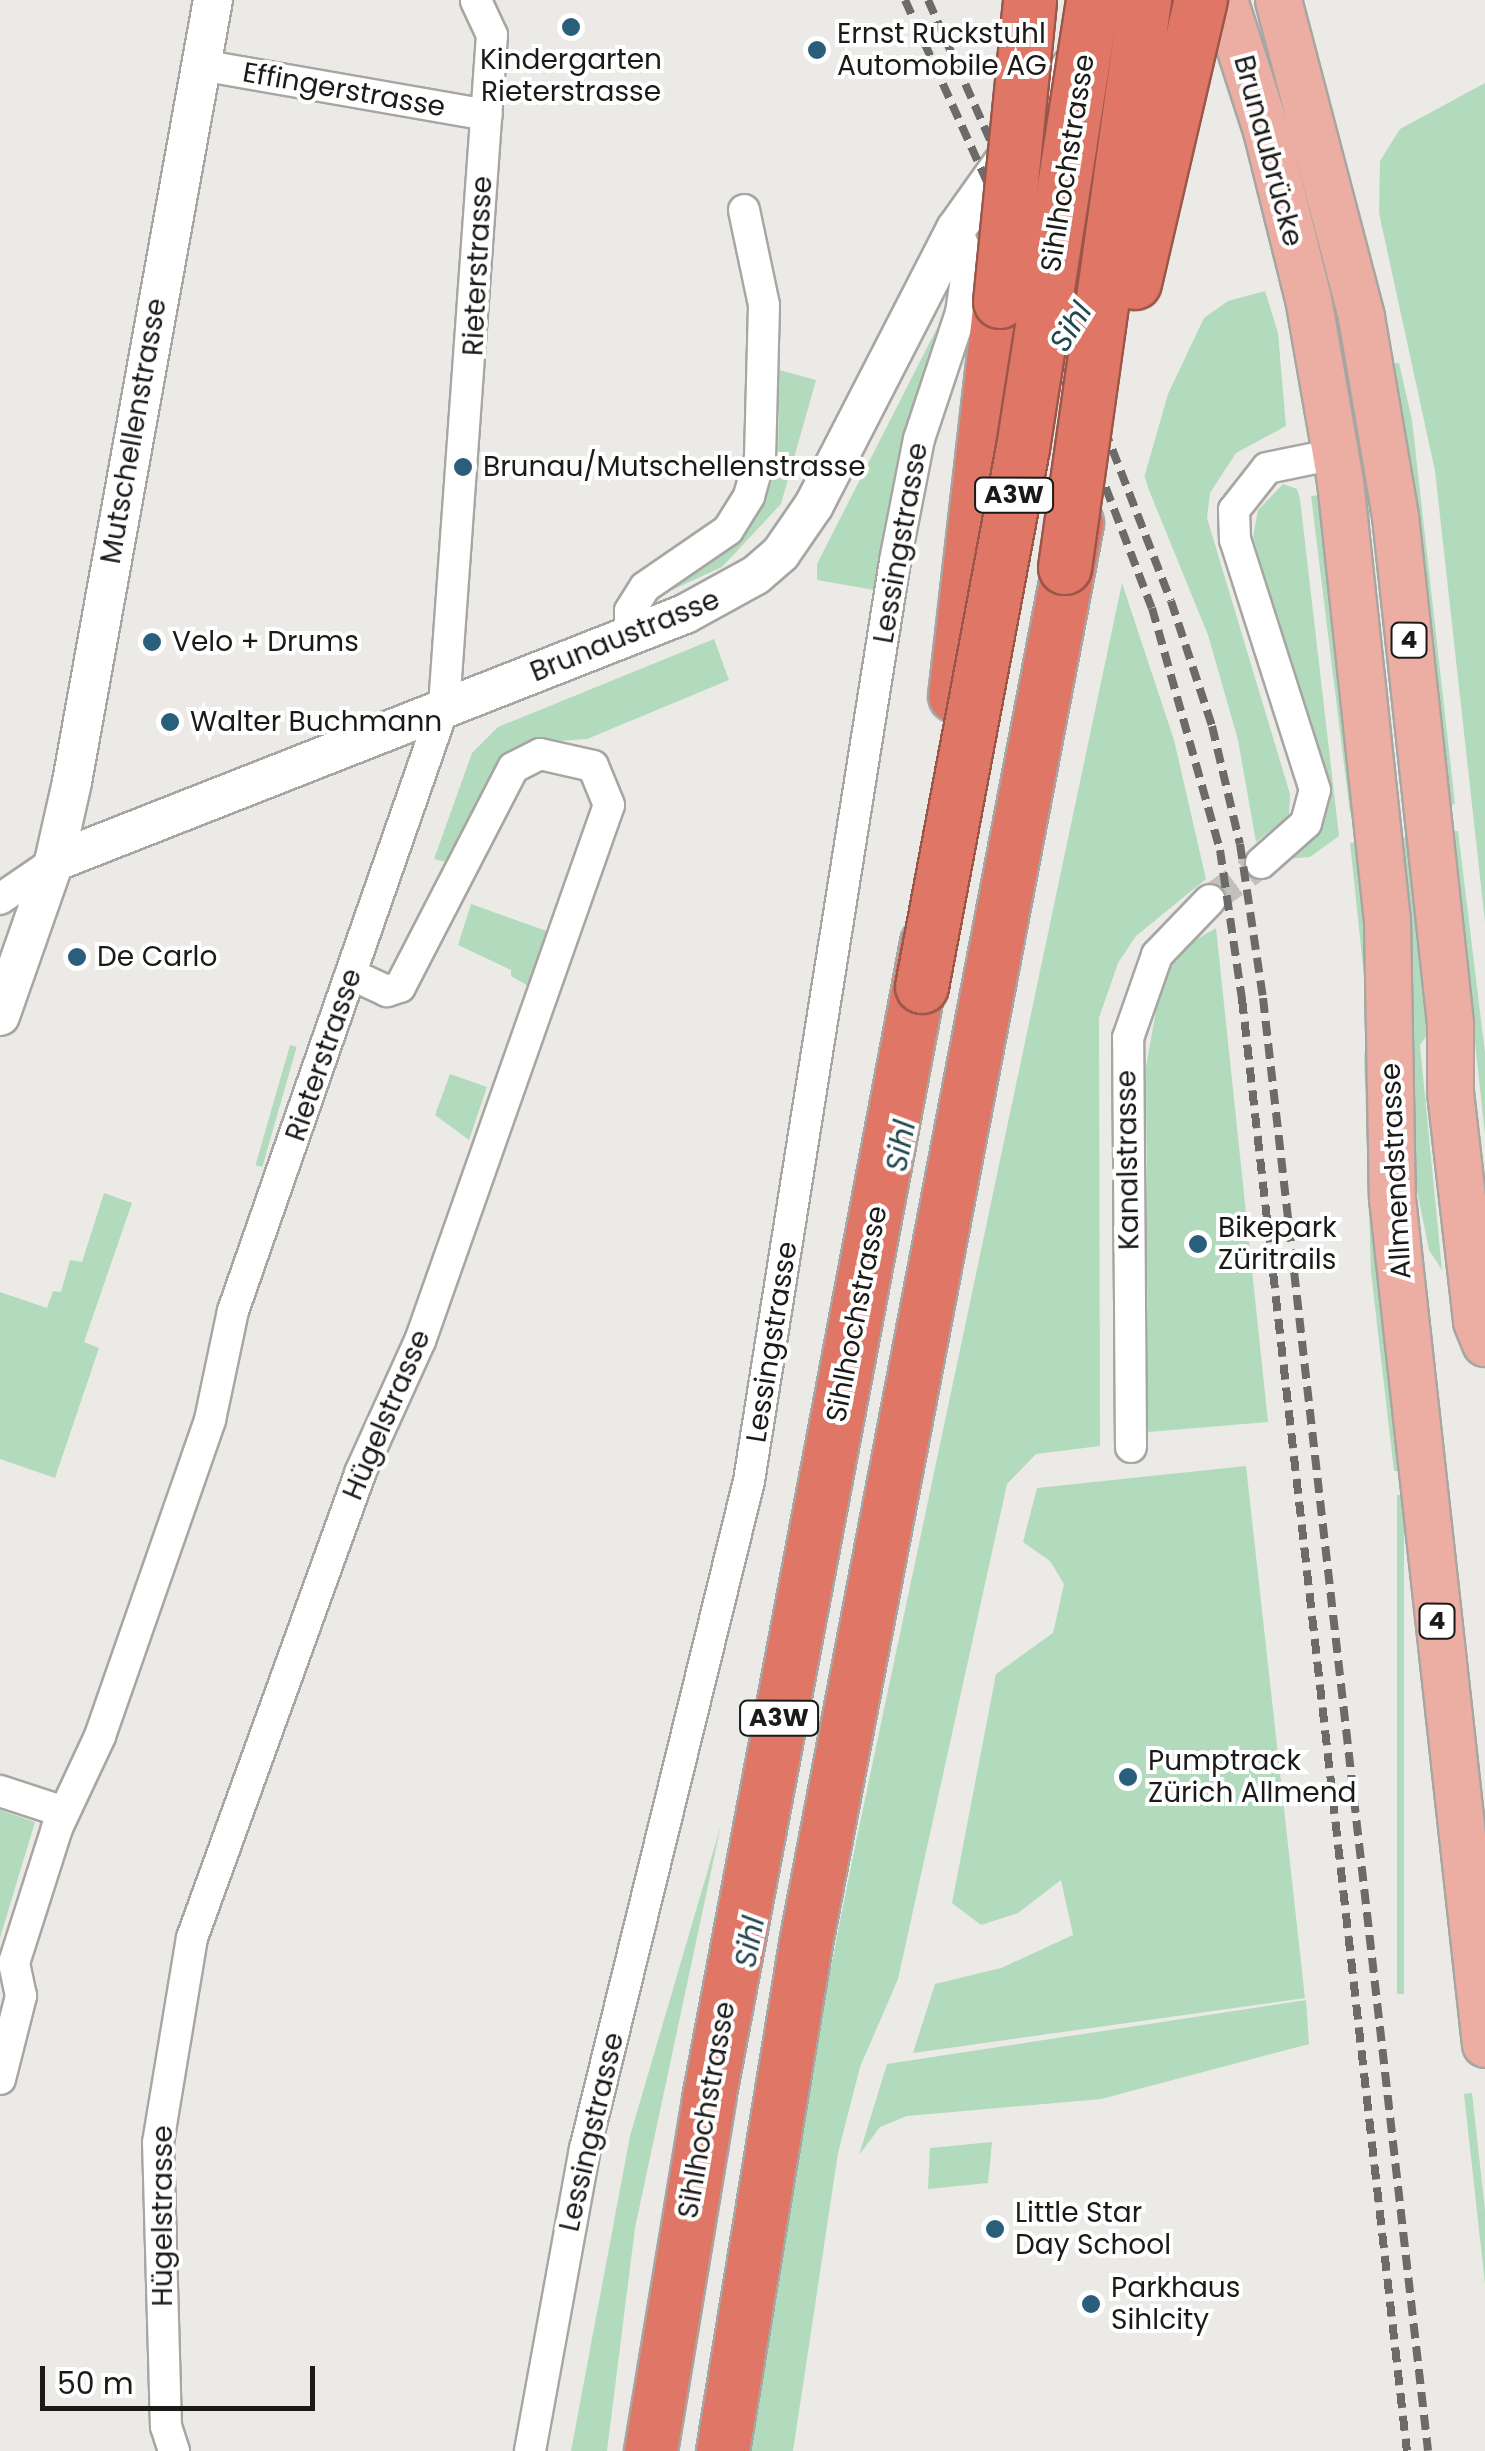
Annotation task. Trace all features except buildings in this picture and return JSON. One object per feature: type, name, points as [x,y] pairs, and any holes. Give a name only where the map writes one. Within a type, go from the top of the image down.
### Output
[{"type":"highway","points":[[922,987],[1030,0]]},
{"type":"highway","name":"Sihlhochstrasse","points":[[651,2451],[712,2079],[1022,448],[1096,0]]},
{"type":"highway","name":"Sihlhochstrasse","points":[[723,2451],[807,1938],[1066,568],[1146,0]]},
{"type":"highway","points":[[1066,568],[1217,2]]},
{"type":"main road","name":"Brunaubrücke","points":[[1278,0],[1348,260],[1395,516],[1446,985],[1450,1092],[1476,1321],[1485,1343]]},
{"type":"main road","name":"Brunaubrücke","points":[[1217,2],[1308,298]]},
{"type":"main road","name":"Allmendstrasse","points":[[1308,298],[1335,454],[1386,903],[1396,1236],[1485,2044]]},
{"type":"street","name":"Mutschellenstrasse","points":[[0,1016],[54,862],[212,0]]},
{"type":"street","name":"Rieterstrasse","points":[[0,2079],[21,1996],[7,1960],[64,1812],[100,1736],[210,1420],[233,1311],[444,706],[492,35],[476,0]]},
{"type":"street","points":[[1071,67],[1096,0]]},
{"type":"street","name":"Brunaustrasse","points":[[0,899],[54,862],[726,596],[781,553],[814,505],[956,229],[1071,67],[1166,6],[1217,2]]},
{"type":"street","name":"Effingerstrasse","points":[[201,64],[487,116]]},
{"type":"street","points":[[630,635],[630,611],[645,586],[728,530],[749,496],[760,458],[764,304],[744,210]]},
{"type":"street","name":"Lessingstrasse","points":[[530,2451],[585,2149],[748,1482],[895,562],[919,439],[961,313],[969,258],[956,229]]},
{"type":"street","points":[[1260,863],[1306,823],[1316,790],[1235,540],[1234,510],[1267,468],[1335,454]]},
{"type":"street","name":"Hügelstrasse","points":[[174,2451],[166,2427],[158,2144],[192,1938],[360,1473],[420,1342],[609,805],[593,766],[540,754],[513,768],[400,987],[387,990],[351,974]]},
{"type":"street","name":"Kanalstrasse","points":[[1132,1447],[1130,1026],[1157,956],[1210,900]]},
{"type":"street","points":[[0,1791],[64,1812]]},
{"type":"green space","points":[[1485,83],[1485,922],[1435,471],[1379,213],[1380,161],[1400,129]]},
{"type":"green space","points":[[1265,291],[1278,333],[1286,426],[1236,453],[1210,493],[1207,518],[1290,794],[1289,816],[1256,842],[1238,740],[1208,635],[1144,478],[1168,394],[1204,318],[1228,301]]},
{"type":"green space","points":[[937,328],[893,490],[880,591],[817,580],[817,564]]},
{"type":"green space","points":[[1390,363],[1399,363],[1412,420],[1455,804],[1447,805]]},
{"type":"green space","points":[[779,370],[816,380],[781,504],[722,567],[663,594],[738,540],[763,506],[778,464]]},
{"type":"green space","points":[[1283,484],[1297,489],[1300,499],[1339,836],[1310,857],[1286,859],[1317,834],[1331,795],[1253,537],[1258,510]]},
{"type":"green space","points":[[1362,489],[1370,489],[1370,811],[1362,811]]},
{"type":"green space","points":[[1319,495],[1358,812],[1350,813],[1311,496]]},
{"type":"green space","points":[[1122,583],[1174,740],[1206,879],[1136,936],[1118,963],[1099,1018],[1100,1446],[1036,1454],[1007,1484],[898,1979],[860,2067],[838,2153],[793,2451],[751,2451],[770,2249]]},
{"type":"green space","points":[[714,639],[729,680],[587,739],[530,743],[450,863],[434,859],[472,753],[498,727]]},
{"type":"green space","points":[[1452,831],[1458,831],[1485,1053],[1485,1135]]},
{"type":"green space","points":[[1401,838],[1407,838],[1432,1028],[1420,1045],[1442,1270],[1429,1250],[1411,1161],[1409,931]]},
{"type":"green space","points":[[1359,842],[1374,986],[1365,987],[1350,843]]},
{"type":"green space","points":[[471,904],[552,933],[530,987],[511,976],[511,970],[458,945]]},
{"type":"green space","name":"Bikepark Züritrails","points":[[1216,928],[1268,1422],[1148,1432],[1146,1067],[1160,988],[1180,949]]},
{"type":"green space","points":[[290,1045],[297,1047],[262,1167],[256,1165]]},
{"type":"green space","points":[[1364,1053],[1372,1054],[1401,1471],[1394,1471],[1371,1272]]},
{"type":"green space","points":[[450,1074],[487,1087],[469,1140],[435,1115]]},
{"type":"green space","points":[[104,1193],[132,1203],[84,1342],[99,1348],[55,1478],[0,1459],[0,1292],[47,1308],[53,1291],[61,1292],[70,1260],[82,1262]]},
{"type":"green space","name":"Pumptrack Zürich Allmend","points":[[1246,1466],[1305,1998],[913,2053],[935,1984],[1001,1968],[1073,1935],[1061,1880],[1018,1913],[981,1925],[952,1903],[996,1674],[1053,1633],[1064,1584],[1050,1561],[1023,1542],[1037,1488]]},
{"type":"green space","points":[[1397,1495],[1404,1495],[1404,1994],[1397,1994]]},
{"type":"green space","points":[[0,1810],[35,1822],[0,1938]]},
{"type":"green space","points":[[721,1825],[635,2228],[607,2451],[571,2451],[630,2136]]},
{"type":"green space","points":[[1306,2000],[1309,2044],[1101,2099],[907,2116],[880,2127],[859,2155],[887,2064]]},
{"type":"green space","points":[[1472,2093],[1485,2210],[1485,2284],[1464,2094]]},
{"type":"green space","points":[[992,2142],[988,2183],[928,2189],[930,2148]]},
{"type":"pier","points":[[1279,0],[1317,0],[1380,218],[1267,295],[1207,71],[1132,446],[1148,486],[1125,574],[1112,546],[775,2250],[751,2451],[620,2451],[673,2116],[838,1248],[945,537],[986,341],[1103,146]]},
{"type":"tunnel","points":[[1210,900],[1261,863]]},
{"type":"railway","points":[[905,0],[999,208],[1152,608],[1220,850],[1242,999],[1407,2451]]},
{"type":"railway","points":[[928,0],[1013,192],[1171,601],[1212,726],[1240,844],[1263,998],[1428,2451]]},
{"type":"place","name":"Kindergarten Rieterstrasse","points":[[571,27]]},
{"type":"place","name":"Ernst Ruckstuhl Automobile AG","points":[[817,50]]},
{"type":"place","name":"Brunau/Mutschellenstrasse","points":[[463,467]]},
{"type":"place","name":"Velo + Drums","points":[[152,642]]},
{"type":"place","name":"Walter Buchmann","points":[[170,722]]},
{"type":"place","name":"De Carlo","points":[[77,957]]},
{"type":"place","name":"Bikepark Züritrails","points":[[1198,1244]]},
{"type":"place","name":"Pumptrack Zürich Allmend","points":[[1128,1777]]},
{"type":"place","name":"Little Star Day School","points":[[995,2229]]},
{"type":"place","name":"Parkhaus Sihlcity","points":[[1091,2304]]},
{"type":"water label","name":"Sihl","points":[[1071,327]]},
{"type":"water label","name":"Sihl","points":[[901,1146]]},
{"type":"water label","name":"Sihl","points":[[750,1942]]}]
